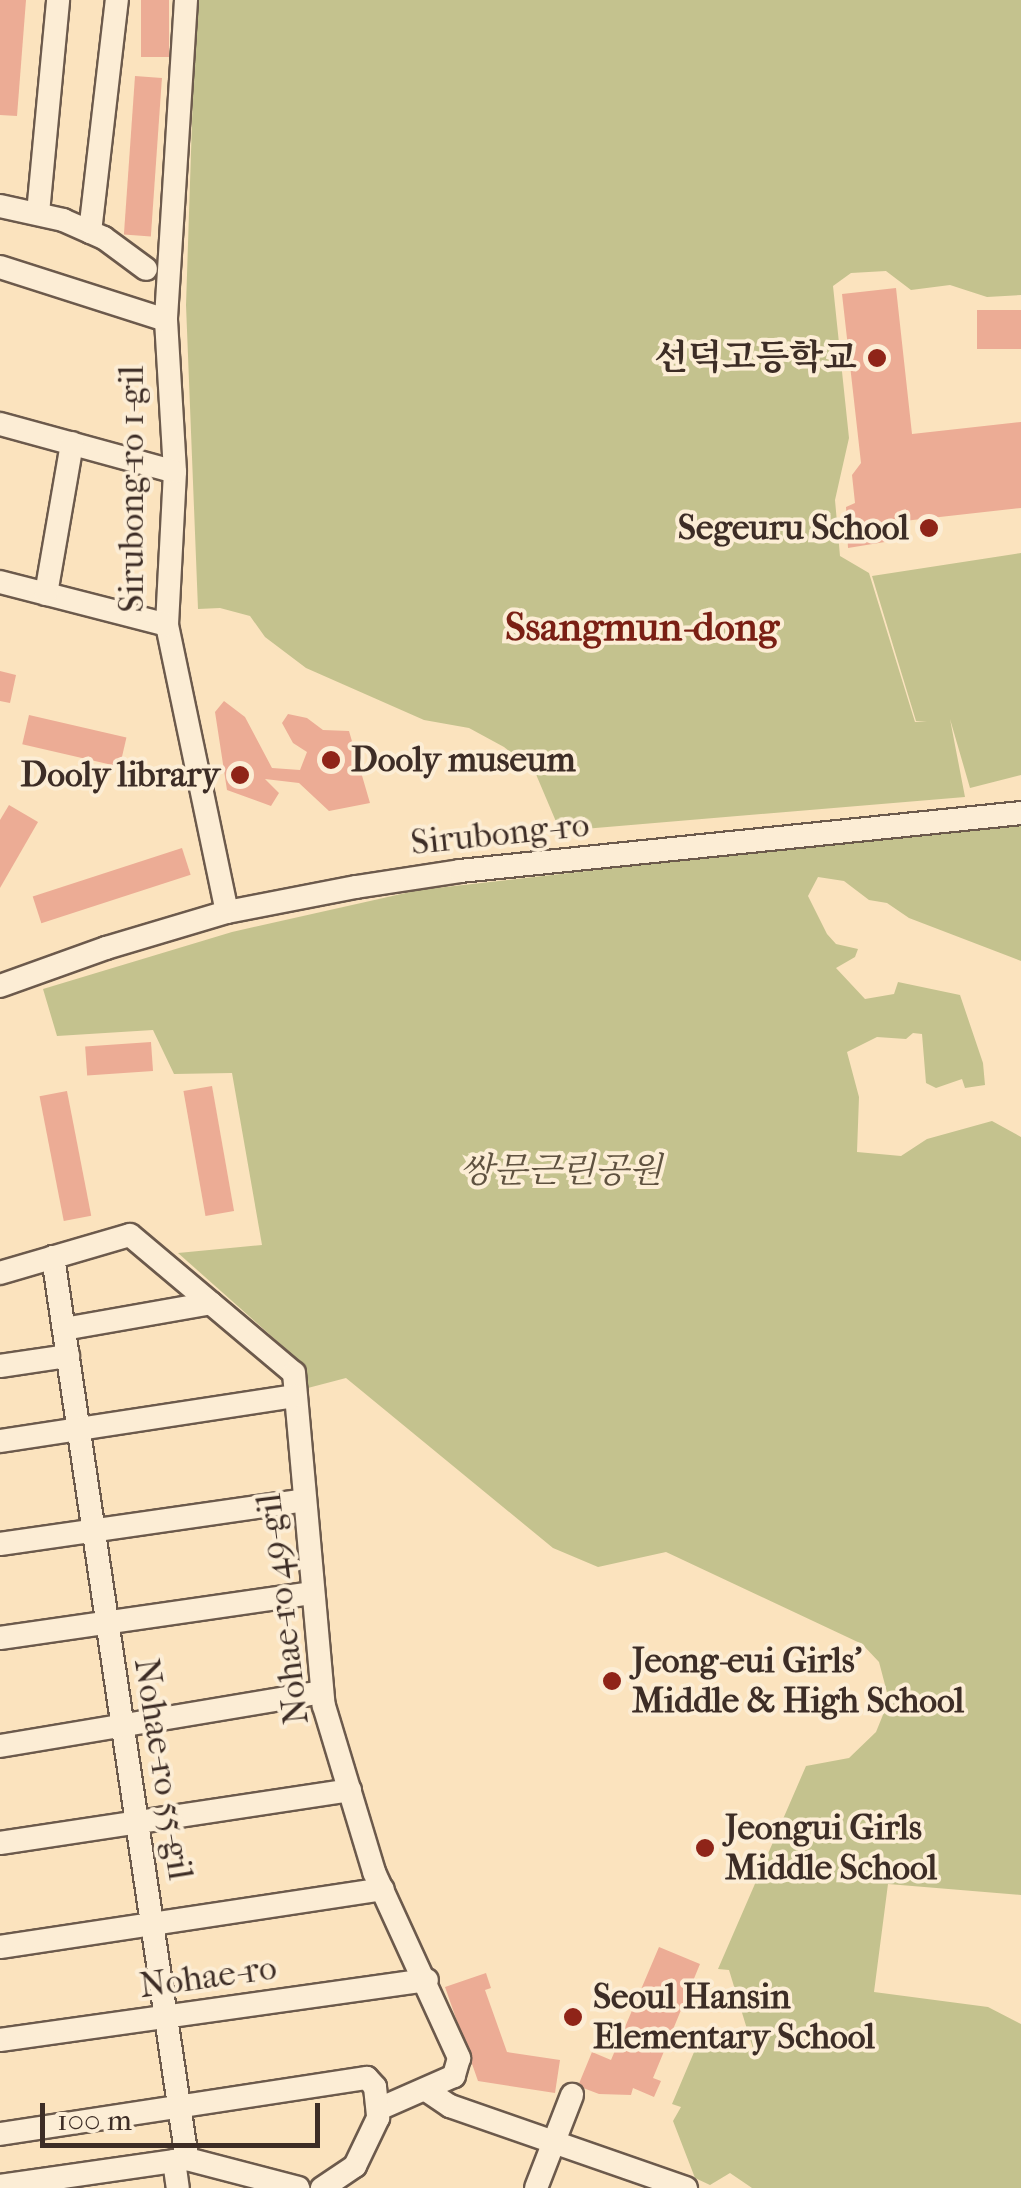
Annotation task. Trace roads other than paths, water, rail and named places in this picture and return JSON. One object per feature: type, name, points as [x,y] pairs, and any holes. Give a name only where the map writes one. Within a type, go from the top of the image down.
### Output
[{"type":"street","points":[[38,213],[58,0]]},
{"type":"street","points":[[90,232],[117,0]]},
{"type":"street","name":"Sirubong-ro 1-gil","points":[[186,0],[166,320],[175,472],[167,625],[227,912]]},
{"type":"street","points":[[0,206],[38,213],[90,232],[146,269]]},
{"type":"street","points":[[0,267],[166,320]]},
{"type":"street","points":[[0,424],[175,472]]},
{"type":"street","points":[[46,594],[72,443]]},
{"type":"street","points":[[0,582],[167,625]]},
{"type":"street","name":"Sirubong-ro","points":[[0,986],[227,912],[460,871],[1021,813]]},
{"type":"street","name":"Nohae-ro 49-gil","points":[[0,1273],[130,1235],[294,1373],[322,1692],[382,1889],[460,2058],[454,2076],[379,2109]]},
{"type":"street","name":"Nohae-ro 55-gil","points":[[53,1258],[178,2104],[178,2188]]},
{"type":"street","points":[[64,1329],[211,1304]]},
{"type":"street","points":[[0,1366],[68,1356]]},
{"type":"street","points":[[0,1442],[296,1396]]},
{"type":"street","points":[[0,1544],[305,1500]]},
{"type":"street","points":[[0,1638],[313,1594]]},
{"type":"street","points":[[0,1746],[322,1692]]},
{"type":"street","points":[[0,1843],[350,1790]]},
{"type":"street","name":"Nohae-ro 55-gil","points":[[0,1947],[382,1889]]},
{"type":"street","name":"Nohae-ro","points":[[0,2040],[427,1980]]},
{"type":"street","points":[[0,2134],[368,2078],[373,2082],[379,2109],[354,2166],[322,2188]]},
{"type":"street","points":[[426,2090],[450,2106],[686,2188]]},
{"type":"street","points":[[536,2188],[572,2095]]},
{"type":"street","points":[[0,2186],[180,2160],[298,2188]]},
{"type":"place","name":"선덕고등학교","points":[[877,358]]},
{"type":"place","name":"Segeuru School","points":[[929,528]]},
{"type":"place","name":"Dooly museum","points":[[331,760]]},
{"type":"place","name":"Dooly library","points":[[240,775]]},
{"type":"place","name":"Jeong-eui Girls' Middle & High School","points":[[612,1681]]},
{"type":"place","name":"Jeongui Girls Middle School","points":[[705,1848]]},
{"type":"place","name":"Seoul Hansin Elementary School","points":[[573,2017]]},
{"type":"district","name":"Ssangmun-dong","points":[[642,627]]},
{"type":"park label","name":"쌍문근린공원","points":[[561,1171]]}]
